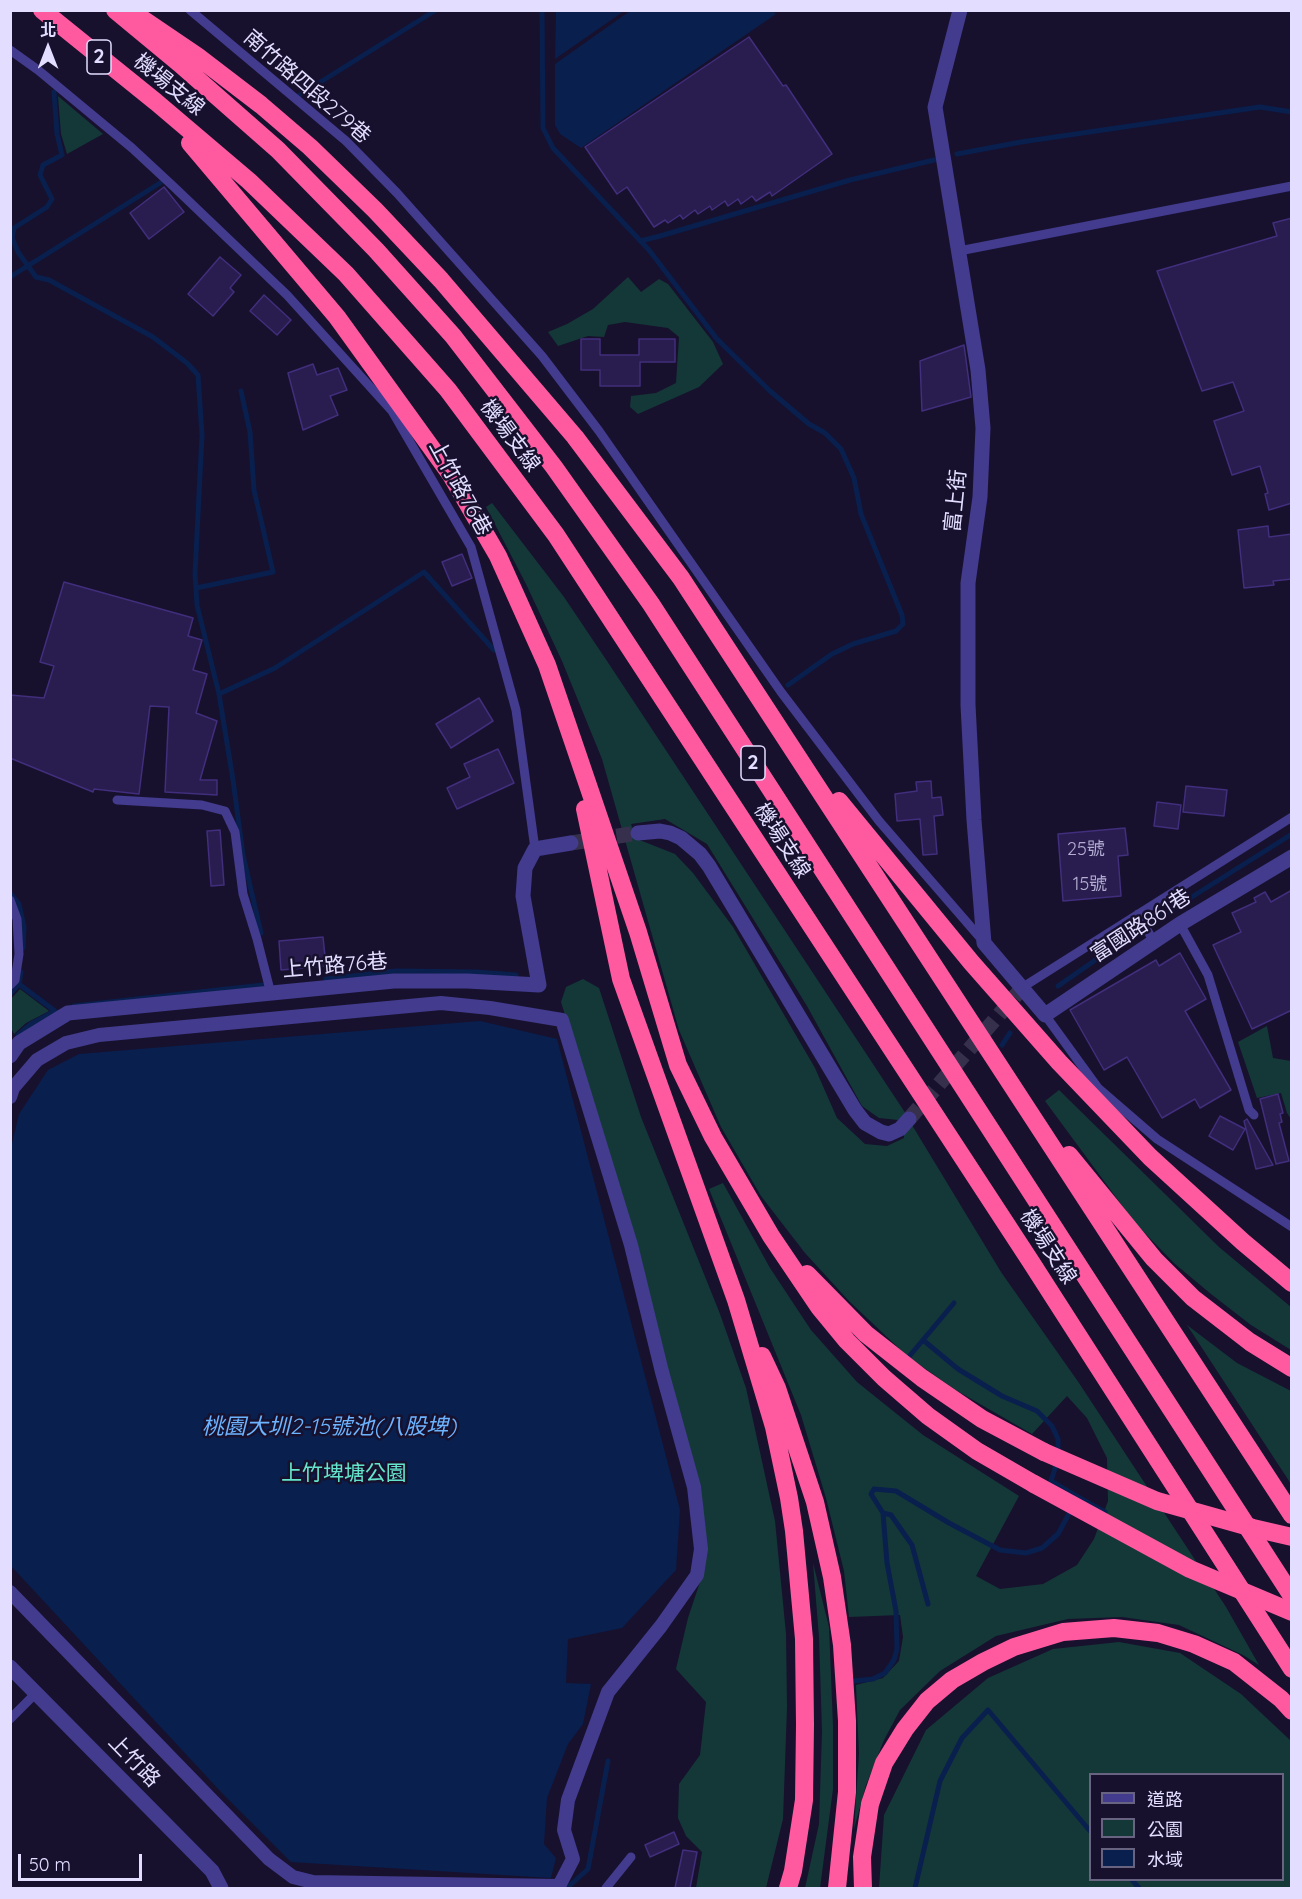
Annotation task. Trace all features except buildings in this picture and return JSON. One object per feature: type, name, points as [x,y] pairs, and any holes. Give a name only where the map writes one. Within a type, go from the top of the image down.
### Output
[{"type":"highway","name":"機場支線","points":[[42,10],[249,181],[346,274],[448,390],[556,535],[1031,1262],[1292,1669]]},
{"type":"highway","name":"機場支線","points":[[115,10],[278,150],[376,250],[453,336],[554,467],[651,604],[1292,1596]]},
{"type":"highway","points":[[129,10],[197,56],[261,105],[343,178],[441,280],[575,437],[681,578],[1292,1515]]},
{"type":"highway","points":[[156,102],[337,317],[451,475],[498,556],[547,665],[638,932],[678,1065],[713,1137],[771,1236],[819,1307],[847,1341],[884,1378],[928,1416],[977,1451],[1190,1569],[1292,1612]]},
{"type":"highway","points":[[774,720],[971,962],[1059,1062],[1150,1156],[1243,1242],[1292,1283]]},
{"type":"highway","points":[[568,731],[621,979],[736,1300],[774,1427],[782,1465],[794,1532],[804,1639],[804,1800],[793,1871],[788,1888]]},
{"type":"highway","points":[[999,1066],[1154,1260],[1209,1311],[1250,1342],[1292,1368]]},
{"type":"highway","points":[[771,1236],[866,1334],[922,1378],[974,1413],[1044,1452],[1156,1501],[1292,1537]]},
{"type":"highway","points":[[736,1300],[777,1388],[815,1502],[832,1577],[842,1645],[847,1721],[847,1792],[837,1888]]},
{"type":"highway","points":[[863,1888],[862,1857],[870,1804],[884,1763],[905,1729],[927,1701],[952,1680],[1014,1647],[1064,1632],[1114,1628],[1158,1633],[1194,1644],[1234,1662],[1281,1699],[1292,1711]]},
{"type":"street","name":"富上街","points":[[960,10],[935,107],[978,370],[983,428],[980,497],[968,584],[968,705],[984,943]]},
{"type":"street","points":[[638,833],[660,831],[681,838],[710,866],[855,1110],[865,1123],[888,1134],[900,1129],[909,1119]]},
{"type":"street","points":[[534,849],[571,843]]},
{"type":"street","name":"上竹路76巷","points":[[12,1051],[19,1042],[68,1014],[394,981],[467,981],[539,985],[523,896],[525,868],[534,849]]},
{"type":"street","name":"富國路861巷","points":[[1045,1015],[1180,924],[1292,856]]},
{"type":"street","points":[[984,943],[1045,1015]]},
{"type":"street","points":[[10,1097],[13,1088],[37,1060],[66,1043],[99,1035],[441,1003],[490,1008],[562,1020],[631,1245],[662,1372],[694,1488],[701,1549],[697,1575],[661,1626],[608,1692],[568,1800],[564,1830],[573,1859],[560,1886],[313,1882],[293,1877],[269,1859],[10,1592]]},
{"type":"street","name":"上竹路","points":[[10,1666],[212,1871],[221,1888]]},
{"type":"lane","name":"南竹路四段279巷","points":[[190,10],[346,141],[397,193],[542,356],[599,431],[781,692],[879,821],[984,943]]},
{"type":"lane","name":"上竹路76巷","points":[[10,50],[38,70],[132,148],[287,295],[392,411],[471,547],[516,710],[534,849]]},
{"type":"lane","points":[[959,251],[1292,186]]},
{"type":"lane","points":[[117,800],[202,805],[225,811],[235,832],[243,894],[271,994]]},
{"type":"lane","points":[[1023,987],[1292,817]]},
{"type":"lane","points":[[10,900],[17,919],[19,954],[15,980],[10,985]]},
{"type":"lane","points":[[1138,914],[1155,942]]},
{"type":"lane","points":[[1180,924],[1208,975],[1249,1110],[1254,1115]]},
{"type":"lane","points":[[1045,1015],[1098,1088],[1148,1131],[1292,1227]]},
{"type":"lane","points":[[10,1719],[37,1692]]},
{"type":"lane","points":[[606,1888],[631,1857]]},
{"type":"green space","points":[[58,96],[103,134],[67,154],[61,134]]},
{"type":"green space","points":[[628,277],[641,292],[659,279],[668,284],[713,342],[723,364],[699,387],[638,414],[630,407],[631,396],[656,393],[676,383],[679,337],[668,328],[625,322],[608,325],[604,337],[588,336],[558,346],[548,332],[593,309]]},
{"type":"green space","points":[[492,503],[564,597],[906,1114],[898,1120],[879,1118],[862,1106],[807,1006],[707,844],[665,819],[631,824],[637,839],[675,854],[693,873],[733,927],[815,1068],[837,1118],[865,1144],[887,1146],[904,1138],[904,1129],[912,1125],[1001,1272],[1079,1383],[1226,1607],[1259,1665],[1179,1625],[1122,1617],[1068,1619],[996,1636],[940,1671],[900,1710],[884,1740],[866,1785],[854,1829],[859,1754],[856,1685],[883,1678],[899,1661],[903,1637],[900,1615],[849,1617],[844,1571],[826,1498],[801,1415],[709,1189],[723,1183],[770,1268],[811,1330],[857,1382],[923,1435],[1019,1496],[976,1576],[1000,1589],[1043,1584],[1077,1565],[1094,1539],[1108,1501],[1107,1458],[1087,1418],[1067,1396],[1032,1434],[954,1389],[906,1355],[849,1301],[805,1253],[761,1196],[721,1127],[679,1030],[602,759],[562,661],[486,507]]},
{"type":"green space","points":[[583,979],[599,988],[641,1117],[720,1314],[746,1388],[775,1521],[786,1634],[787,1707],[783,1819],[766,1888],[696,1888],[702,1852],[686,1836],[678,1818],[679,1784],[700,1755],[706,1702],[676,1669],[688,1618],[705,1567],[701,1501],[561,1002],[566,987]]},
{"type":"green space","points":[[20,989],[49,1011],[26,1023],[14,1034],[11,1028],[11,999]]},
{"type":"green space","points":[[1267,1026],[1273,1058],[1291,1061],[1291,1119],[1281,1093],[1257,1098],[1238,1042]]},
{"type":"green space","points":[[1059,1090],[1219,1247],[1291,1307],[1291,1350],[1251,1325],[1211,1294],[1175,1264],[1135,1223],[1045,1101]]},
{"type":"green space","points":[[1187,1325],[1237,1363],[1291,1391],[1291,1484]]},
{"type":"green space","points":[[813,1563],[829,1627],[833,1789],[820,1888],[805,1888],[819,1824],[822,1732],[819,1637]]},
{"type":"green space","points":[[1119,1642],[1180,1653],[1241,1694],[1291,1741],[1291,1888],[879,1888],[884,1815],[926,1730],[988,1678],[1053,1649]]},
{"type":"water","points":[[556,10],[624,11],[555,59]]},
{"type":"water","points":[[772,10],[776,14],[581,148],[560,134],[555,125],[555,64],[630,11]]},
{"type":"water","name":"桃園大圳2-15號池(八股埤)","points":[[480,1021],[557,1039],[680,1510],[676,1570],[622,1628],[568,1639],[566,1683],[591,1684],[583,1724],[568,1744],[547,1798],[544,1844],[556,1858],[551,1878],[291,1862],[222,1793],[11,1566],[11,1148],[19,1114],[48,1070],[79,1054]]},
{"type":"waterway","points":[[298,96],[436,10]]},
{"type":"waterway","points":[[542,10],[543,128],[553,148],[649,250],[717,339],[770,391],[809,424],[825,433],[841,449],[854,478],[861,514],[902,615],[903,624],[896,631],[853,644],[832,654],[788,685]]},
{"type":"waterway","points":[[54,92],[57,134],[62,155],[43,165],[40,175],[52,199],[47,207],[14,228],[12,238],[18,252],[36,277],[49,280],[153,337],[187,363],[198,375],[202,435],[195,574],[197,605],[219,694],[243,855],[261,933]]},
{"type":"waterway","points":[[957,154],[1021,142],[1260,107],[1292,112]]},
{"type":"waterway","points":[[640,241],[850,180],[934,160]]},
{"type":"waterway","points":[[10,277],[160,183]]},
{"type":"waterway","points":[[196,588],[273,572],[254,490],[250,432],[241,391]]},
{"type":"waterway","points":[[219,694],[275,668],[424,572],[494,650]]},
{"type":"waterway","points":[[1152,922],[1292,834]]},
{"type":"waterway","points":[[10,893],[19,904],[24,927],[23,948]]},
{"type":"waterway","points":[[1058,986],[1136,932]]},
{"type":"waterway","points":[[326,979],[396,971],[516,975]]},
{"type":"waterway","points":[[10,994],[19,984],[21,972]]},
{"type":"waterway","points":[[18,1035],[31,1024],[55,1011],[19,984]]},
{"type":"waterway","points":[[74,1006],[263,985]]},
{"type":"waterway","points":[[1002,1045],[1010,1033]]},
{"type":"waterway","points":[[907,1359],[954,1303]]},
{"type":"waterway","points":[[923,1340],[958,1369],[1002,1396],[1037,1411],[1052,1426],[1058,1439],[1058,1453]]},
{"type":"waterway","points":[[1057,1462],[1051,1481],[1078,1497]]},
{"type":"waterway","points":[[883,1513],[871,1494],[874,1489],[896,1491],[1000,1550],[1026,1553],[1042,1548],[1058,1534],[1078,1497],[1105,1512]]},
{"type":"waterway","points":[[854,1681],[873,1679],[885,1673],[894,1660],[897,1649],[896,1611],[887,1563],[883,1513],[891,1515],[912,1545],[928,1604]]},
{"type":"waterway","points":[[915,1888],[940,1781],[962,1738],[988,1710],[1089,1830]]},
{"type":"waterway","points":[[567,1888],[588,1869],[608,1761]]},
{"type":"waterway","points":[[1133,1881],[1139,1888]]},
{"type":"tunnel","points":[[571,843],[638,833]]},
{"type":"tunnel","points":[[909,1119],[1023,987]]},
{"type":"park label","name":"上竹埤塘公園","points":[[344,1474]]}]
